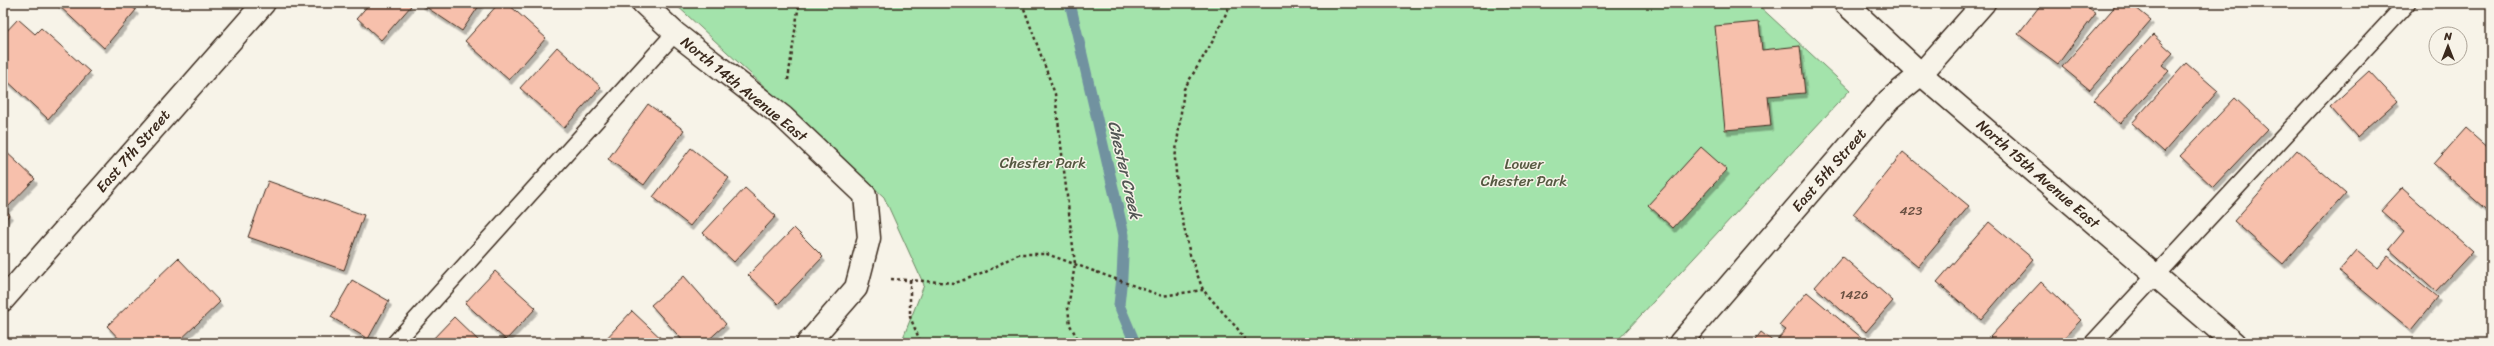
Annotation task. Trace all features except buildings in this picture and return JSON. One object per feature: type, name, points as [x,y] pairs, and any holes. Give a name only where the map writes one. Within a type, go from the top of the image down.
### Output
[{"type":"street","name":"East 7th Street","points":[[3,300],[264,3]]},
{"type":"street","name":"North 14th Avenue East","points":[[643,3],[675,33],[783,117],[865,195],[869,238],[856,288],[808,343]]},
{"type":"street","name":"North 15th Avenue East","points":[[1845,3],[1921,74],[2234,343]]},
{"type":"street","name":"East 5th Street","points":[[1680,343],[1889,100],[1921,74],[1984,3]]},
{"type":"lane","points":[[2093,343],[2407,3]]},
{"type":"lane","points":[[395,343],[675,33]]},
{"type":"path","points":[[783,117],[799,3]]},
{"type":"path","points":[[1022,3],[1055,94],[1075,264],[1068,308],[1070,325],[1080,343]]},
{"type":"path","points":[[1231,3],[1214,39],[1184,89],[1175,159],[1178,198],[1190,255],[1202,290],[1237,328],[1247,343]]},
{"type":"path","points":[[860,276],[955,283],[984,273],[1018,254],[1047,254],[1162,296],[1202,290]]},
{"type":"path","points":[[910,280],[910,317],[921,343]]},
{"type":"green space","points":[[674,3],[1756,3],[1850,90],[1615,343],[901,343],[924,285],[884,197]]},
{"type":"waterway","name":"Chester Creek","points":[[1070,3],[1124,235],[1119,305],[1135,343]]},
{"type":"park label","name":"Chester Park","points":[[1043,163]]},
{"type":"park label","name":"Lower Chester Park","points":[[1524,172]]}]
